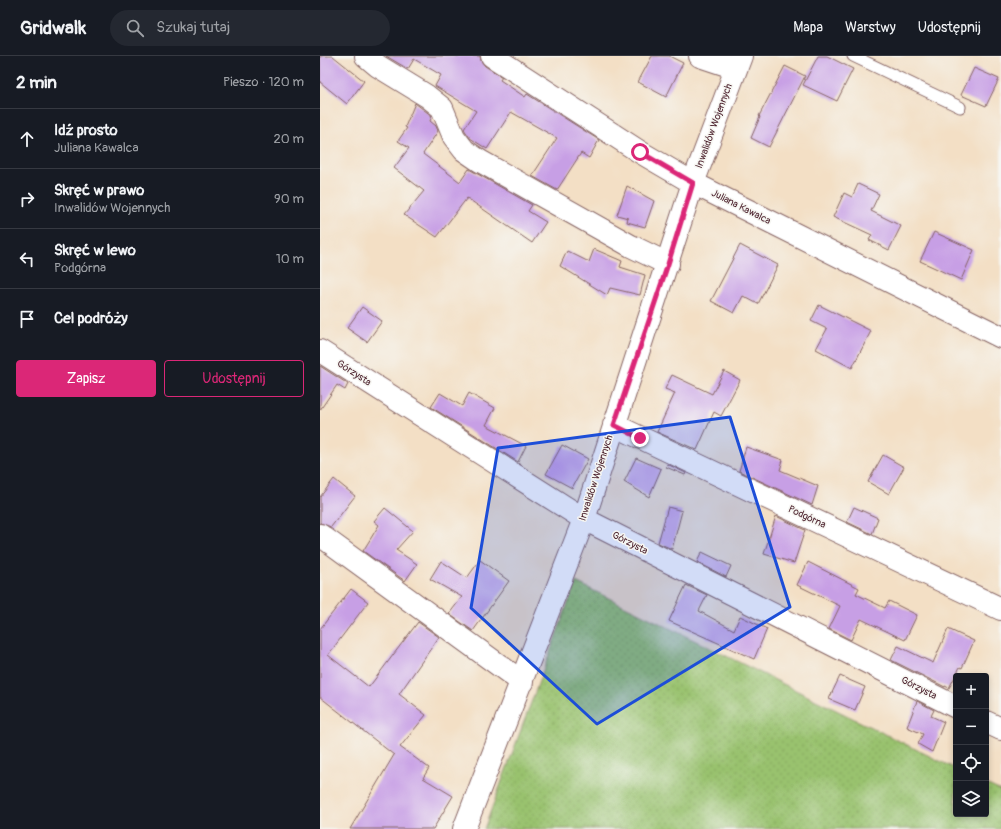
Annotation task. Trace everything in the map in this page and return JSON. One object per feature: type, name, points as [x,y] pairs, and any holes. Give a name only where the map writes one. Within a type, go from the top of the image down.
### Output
[{"type":"street","points":[[366,56],[378,66],[427,96],[442,108],[454,137],[464,150],[480,161],[631,246],[668,264]]},
{"type":"street","name":"Juliana Kawalca","points":[[492,56],[621,140],[693,183],[1001,337]]},
{"type":"street","points":[[700,56],[738,62]]},
{"type":"street","name":"Inwalidów Wojennych","points":[[464,829],[584,519],[668,264],[693,183],[738,62]]},
{"type":"street","name":"Górzysta","points":[[320,351],[584,519],[953,705]]},
{"type":"street","name":"Podgórna","points":[[614,425],[1001,609]]},
{"type":"street","points":[[320,535],[522,682]]},
{"type":"street","points":[[989,723],[1001,729]]},
{"type":"lane","points":[[852,56],[960,107]]},
{"type":"highlighted area","points":[[730,417],[790,607],[597,724],[471,608],[498,448]]},
{"type":"green space","points":[[576,582],[953,768],[953,817],[989,817],[989,785],[1001,791],[1001,829],[484,829]]},
{"type":"building","points":[[320,56],[333,56],[364,81],[347,104],[320,82]]},
{"type":"building","points":[[386,56],[480,56],[481,61],[485,66],[502,77],[500,80],[525,97],[527,94],[599,140],[589,158],[581,153],[557,190],[532,176],[557,138],[511,112],[487,149],[470,138],[464,129],[476,111],[435,86],[441,75],[414,59],[408,69]]},
{"type":"building","points":[[652,56],[669,56],[683,63],[666,97],[638,82]]},
{"type":"building","points":[[818,56],[827,56],[853,69],[837,101],[803,85]]},
{"type":"building","points":[[785,66],[805,76],[769,147],[751,138],[760,117],[759,116]]},
{"type":"building","points":[[974,68],[999,79],[986,106],[961,95]]},
{"type":"building","points":[[415,103],[432,116],[430,121],[436,126],[438,131],[423,154],[460,182],[469,169],[532,205],[528,211],[546,222],[532,243],[467,198],[437,237],[404,215],[424,191],[394,168],[409,148],[398,141],[407,128],[405,127]]},
{"type":"building","points":[[858,184],[879,194],[871,211],[901,226],[889,250],[869,240],[872,235],[833,217],[844,193],[852,197]]},
{"type":"building","points":[[627,186],[654,201],[645,227],[627,222],[628,218],[617,215]]},
{"type":"building","points":[[934,232],[974,250],[961,280],[920,261]]},
{"type":"building","points":[[740,245],[778,265],[758,304],[743,296],[734,313],[711,301]]},
{"type":"building","points":[[594,249],[622,261],[620,267],[645,275],[640,295],[610,288],[607,295],[560,266],[567,251],[589,262]]},
{"type":"building","points":[[819,305],[871,331],[852,368],[816,349],[827,329],[811,321]]},
{"type":"building","points":[[362,307],[382,321],[367,342],[347,328]]},
{"type":"building","points":[[320,366],[348,384],[345,390],[337,385],[320,410]]},
{"type":"building","points":[[724,371],[740,380],[721,416],[714,412],[697,450],[657,432],[675,393],[665,389],[672,375],[712,394]]},
{"type":"building","points":[[440,393],[462,406],[469,393],[495,408],[486,425],[526,446],[518,462],[431,407]]},
{"type":"building","points":[[562,445],[588,459],[572,488],[546,474]]},
{"type":"building","points":[[746,447],[783,460],[780,470],[818,486],[812,505],[739,471]]},
{"type":"building","points":[[883,455],[904,467],[889,494],[868,482]]},
{"type":"building","points":[[636,458],[661,469],[649,497],[624,482]]},
{"type":"building","points":[[667,464],[686,473],[685,475],[666,467]]},
{"type":"building","points":[[334,479],[355,496],[331,527],[320,523],[320,497]]},
{"type":"building","points":[[668,507],[682,511],[672,549],[658,543]]},
{"type":"building","points":[[854,507],[878,518],[872,534],[847,522]]},
{"type":"building","points":[[385,508],[413,531],[396,550],[417,564],[405,581],[363,551],[379,525],[374,521]]},
{"type":"building","points":[[776,516],[805,530],[794,563],[764,554]]},
{"type":"building","points":[[702,552],[731,566],[726,577],[697,562]]},
{"type":"building","points":[[480,560],[509,581],[473,631],[449,614],[462,597],[430,579],[441,561],[467,578]]},
{"type":"building","points":[[808,562],[859,588],[856,594],[885,608],[889,601],[917,615],[905,640],[861,619],[851,640],[829,629],[840,606],[797,585]]},
{"type":"building","points":[[686,585],[707,595],[699,611],[734,630],[740,616],[767,629],[754,659],[669,621]]},
{"type":"building","points":[[351,589],[368,602],[328,655],[369,687],[418,622],[439,637],[399,694],[426,715],[400,747],[429,768],[423,778],[453,796],[433,829],[350,829],[394,755],[320,697],[320,629]]},
{"type":"building","points":[[948,629],[974,641],[962,668],[960,667],[957,673],[953,673],[953,680],[949,688],[891,660],[898,646],[933,663]]},
{"type":"building","points":[[840,676],[865,687],[855,710],[829,699]]},
{"type":"building","points":[[917,701],[934,710],[931,716],[944,722],[932,752],[918,744],[923,734],[907,727]]},
{"type":"route","points":[[640,152],[693,183],[668,264],[614,425],[640,438]]}]
